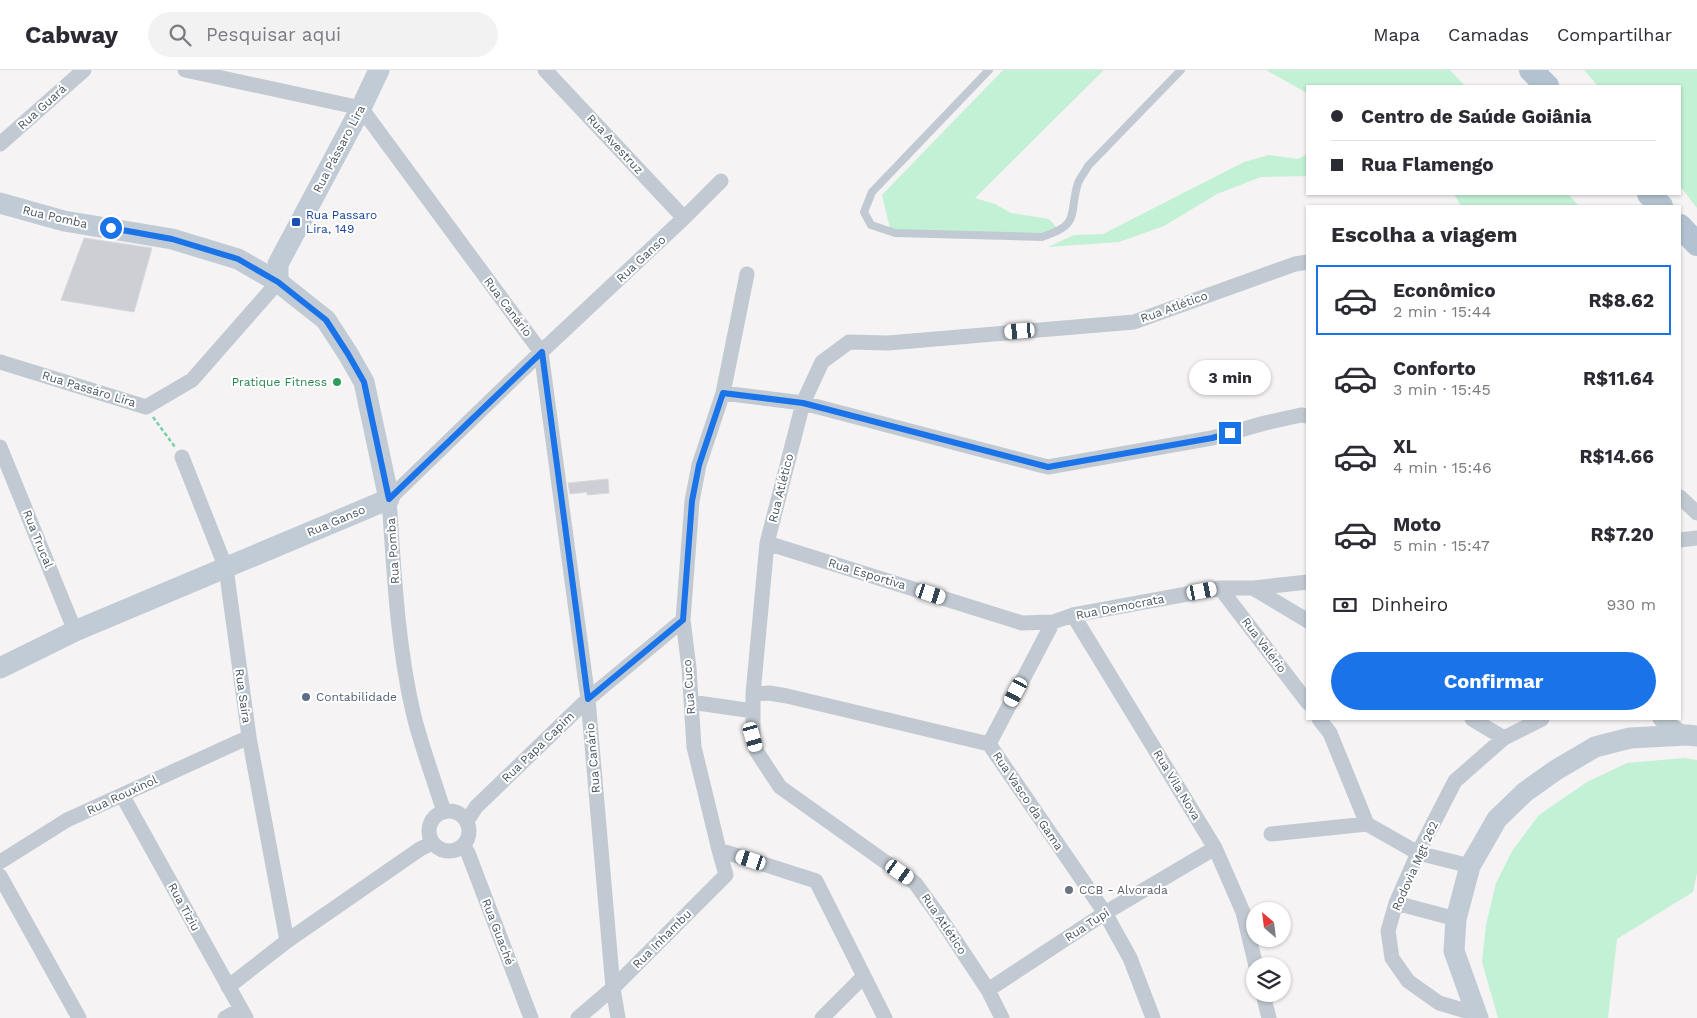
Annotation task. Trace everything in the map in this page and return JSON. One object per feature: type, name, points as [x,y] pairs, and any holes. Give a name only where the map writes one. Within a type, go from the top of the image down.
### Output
[{"type":"main road","points":[[1531,70],[1546,85]]},
{"type":"main road","points":[[1650,195],[1660,205]]},
{"type":"main road","points":[[1681,227],[1697,244]]},
{"type":"street","name":"Rua Guará","points":[[0,144],[84,70]]},
{"type":"street","points":[[186,70],[361,108]]},
{"type":"street","name":"Rua Pássaro Lira","points":[[278,282],[278,264],[361,108],[379,70]]},
{"type":"street","name":"Rua Avestruz","points":[[545,70],[684,218]]},
{"type":"street","name":"Rua Canário","points":[[361,108],[542,352],[588,699],[613,988],[618,1018]]},
{"type":"street","name":"Rua Ganso","points":[[0,668],[76,631],[389,499],[721,181]]},
{"type":"street","name":"Rua Pomba","points":[[0,203],[64,221],[172,239],[238,259],[278,282],[326,320],[364,382],[389,499],[396,590],[407,678],[414,714],[444,812]]},
{"type":"street","name":"Rua Atlético","points":[[1002,1018],[988,990],[915,883],[780,787],[757,752],[753,737],[753,694],[768,543],[803,403],[822,362],[849,342],[888,343],[1134,322],[1295,264],[1306,262]]},
{"type":"street","name":"Rua Cuco","points":[[719,850],[694,747],[689,668],[683,620],[692,501],[699,465],[723,393],[748,274]]},
{"type":"street","name":"Rua Passáro Lira","points":[[0,362],[146,407],[192,380],[278,282]]},
{"type":"street","points":[[723,393],[803,403],[1048,467],[1212,438],[1265,423],[1306,416]]},
{"type":"street","name":"Rua Trucal","points":[[0,447],[4,466],[76,631]]},
{"type":"street","name":"Rua Saíra","points":[[182,457],[226,568],[249,737],[287,941]]},
{"type":"street","points":[[1681,499],[1697,513]]},
{"type":"street","points":[[1681,540],[1697,538]]},
{"type":"street","name":"Rua Esportiva","points":[[768,543],[1022,623],[1053,622]]},
{"type":"street","name":"Rua Democrata","points":[[1053,622],[1073,615],[1220,588],[1253,588],[1306,582]]},
{"type":"street","name":"Rua Valério","points":[[1220,588],[1306,700]]},
{"type":"street","points":[[1253,588],[1306,620]]},
{"type":"street","name":"Rua Vila Nova","points":[[1073,615],[1215,848],[1243,912],[1254,957]]},
{"type":"street","name":"Rua Papa Capim","points":[[467,821],[476,807],[588,699],[683,620]]},
{"type":"street","points":[[989,744],[1053,622]]},
{"type":"street","name":"Rua Vasco da Gama","points":[[753,694],[770,692],[989,744],[1105,912],[1130,958],[1153,1018]]},
{"type":"street","points":[[691,702],[753,712]]},
{"type":"street","points":[[1320,720],[1330,733],[1367,824]]},
{"type":"street","points":[[1474,720],[1504,738]]},
{"type":"street","name":"Rodovia Mgt 262","points":[[1477,1016],[1439,1003],[1408,980],[1392,958],[1388,931],[1396,903],[1418,853],[1455,781],[1504,738],[1540,720]]},
{"type":"street","points":[[1662,720],[1692,736]]},
{"type":"street","points":[[1477,1016],[1454,951],[1456,919],[1470,866],[1497,819],[1525,792],[1556,770],[1595,747],[1630,738],[1692,736]]},
{"type":"street","name":"Rua Rouxinol","points":[[0,862],[68,820],[249,737]]},
{"type":"street","name":"Rua Tiziu","points":[[122,795],[243,1014]]},
{"type":"street","points":[[457,812],[467,821],[469,834],[464,846],[453,852],[447,852],[441,851],[432,843],[428,831],[430,824],[438,814],[457,812]]},
{"type":"street","points":[[1271,834],[1367,824],[1418,853],[1470,866]]},
{"type":"street","points":[[228,987],[287,941],[420,849],[432,843]]},
{"type":"street","name":"Rua Guaché","points":[[464,846],[531,1018]]},
{"type":"street","name":"Rua Tupi","points":[[988,990],[1105,912],[1215,848]]},
{"type":"street","points":[[719,850],[816,881],[885,1018]]},
{"type":"street","name":"Rua Inhambu","points":[[578,1018],[613,988],[726,875],[719,850]]},
{"type":"street","points":[[0,876],[79,1018]]},
{"type":"street","points":[[1396,903],[1456,919]]},
{"type":"street","points":[[822,1018],[864,976]]},
{"type":"street","points":[[1265,1002],[1269,1018]]},
{"type":"street","points":[[225,1018],[243,1014]]},
{"type":"lane","points":[[989,70],[872,192],[864,212],[871,225],[895,234],[1042,237],[1060,231],[1072,217],[1078,182],[1088,166],[1181,70]]},
{"type":"path","points":[[146,407],[182,457]]},
{"type":"green space","points":[[1003,70],[1104,70],[975,198],[995,204],[1011,213],[1049,219],[1060,231],[1042,237],[891,233],[882,195]]},
{"type":"green space","points":[[1266,70],[1450,70],[1464,85],[1306,85],[1306,92]]},
{"type":"green space","points":[[1584,70],[1697,70],[1697,208],[1681,187],[1681,85],[1597,85]]},
{"type":"green space","points":[[1269,155],[1298,159],[1306,155],[1306,176],[1261,177],[1217,194],[1164,226],[1119,242],[1048,247],[1074,235],[1103,234],[1244,162]]},
{"type":"green space","points":[[1455,195],[1569,195],[1578,205],[1460,205]]},
{"type":"green space","points":[[1684,758],[1697,760],[1697,873],[1693,892],[1617,939],[1608,1018],[1498,1018],[1482,962],[1486,925],[1496,883],[1512,851],[1539,815],[1587,782],[1627,763]]},
{"type":"building","points":[[84,238],[152,248],[134,312],[61,300]]},
{"type":"building","points":[[608,479],[609,493],[587,495],[587,492],[570,494],[568,483]]},
{"type":"place","name":"Rua Passaro Lira, 149","points":[[296,222]]},
{"type":"place","name":"Pratique Fitness","points":[[337,382]]},
{"type":"place","name":"Contabilidade","points":[[306,697]]},
{"type":"place","name":"CCB - Alvorada","points":[[1069,890]]},
{"type":"route","points":[[111,228],[172,239],[238,259],[278,282],[326,320],[364,382],[389,499],[542,352],[588,699],[683,620],[692,501],[699,465],[723,393],[803,403],[1048,467],[1212,438],[1230,433]]}]
